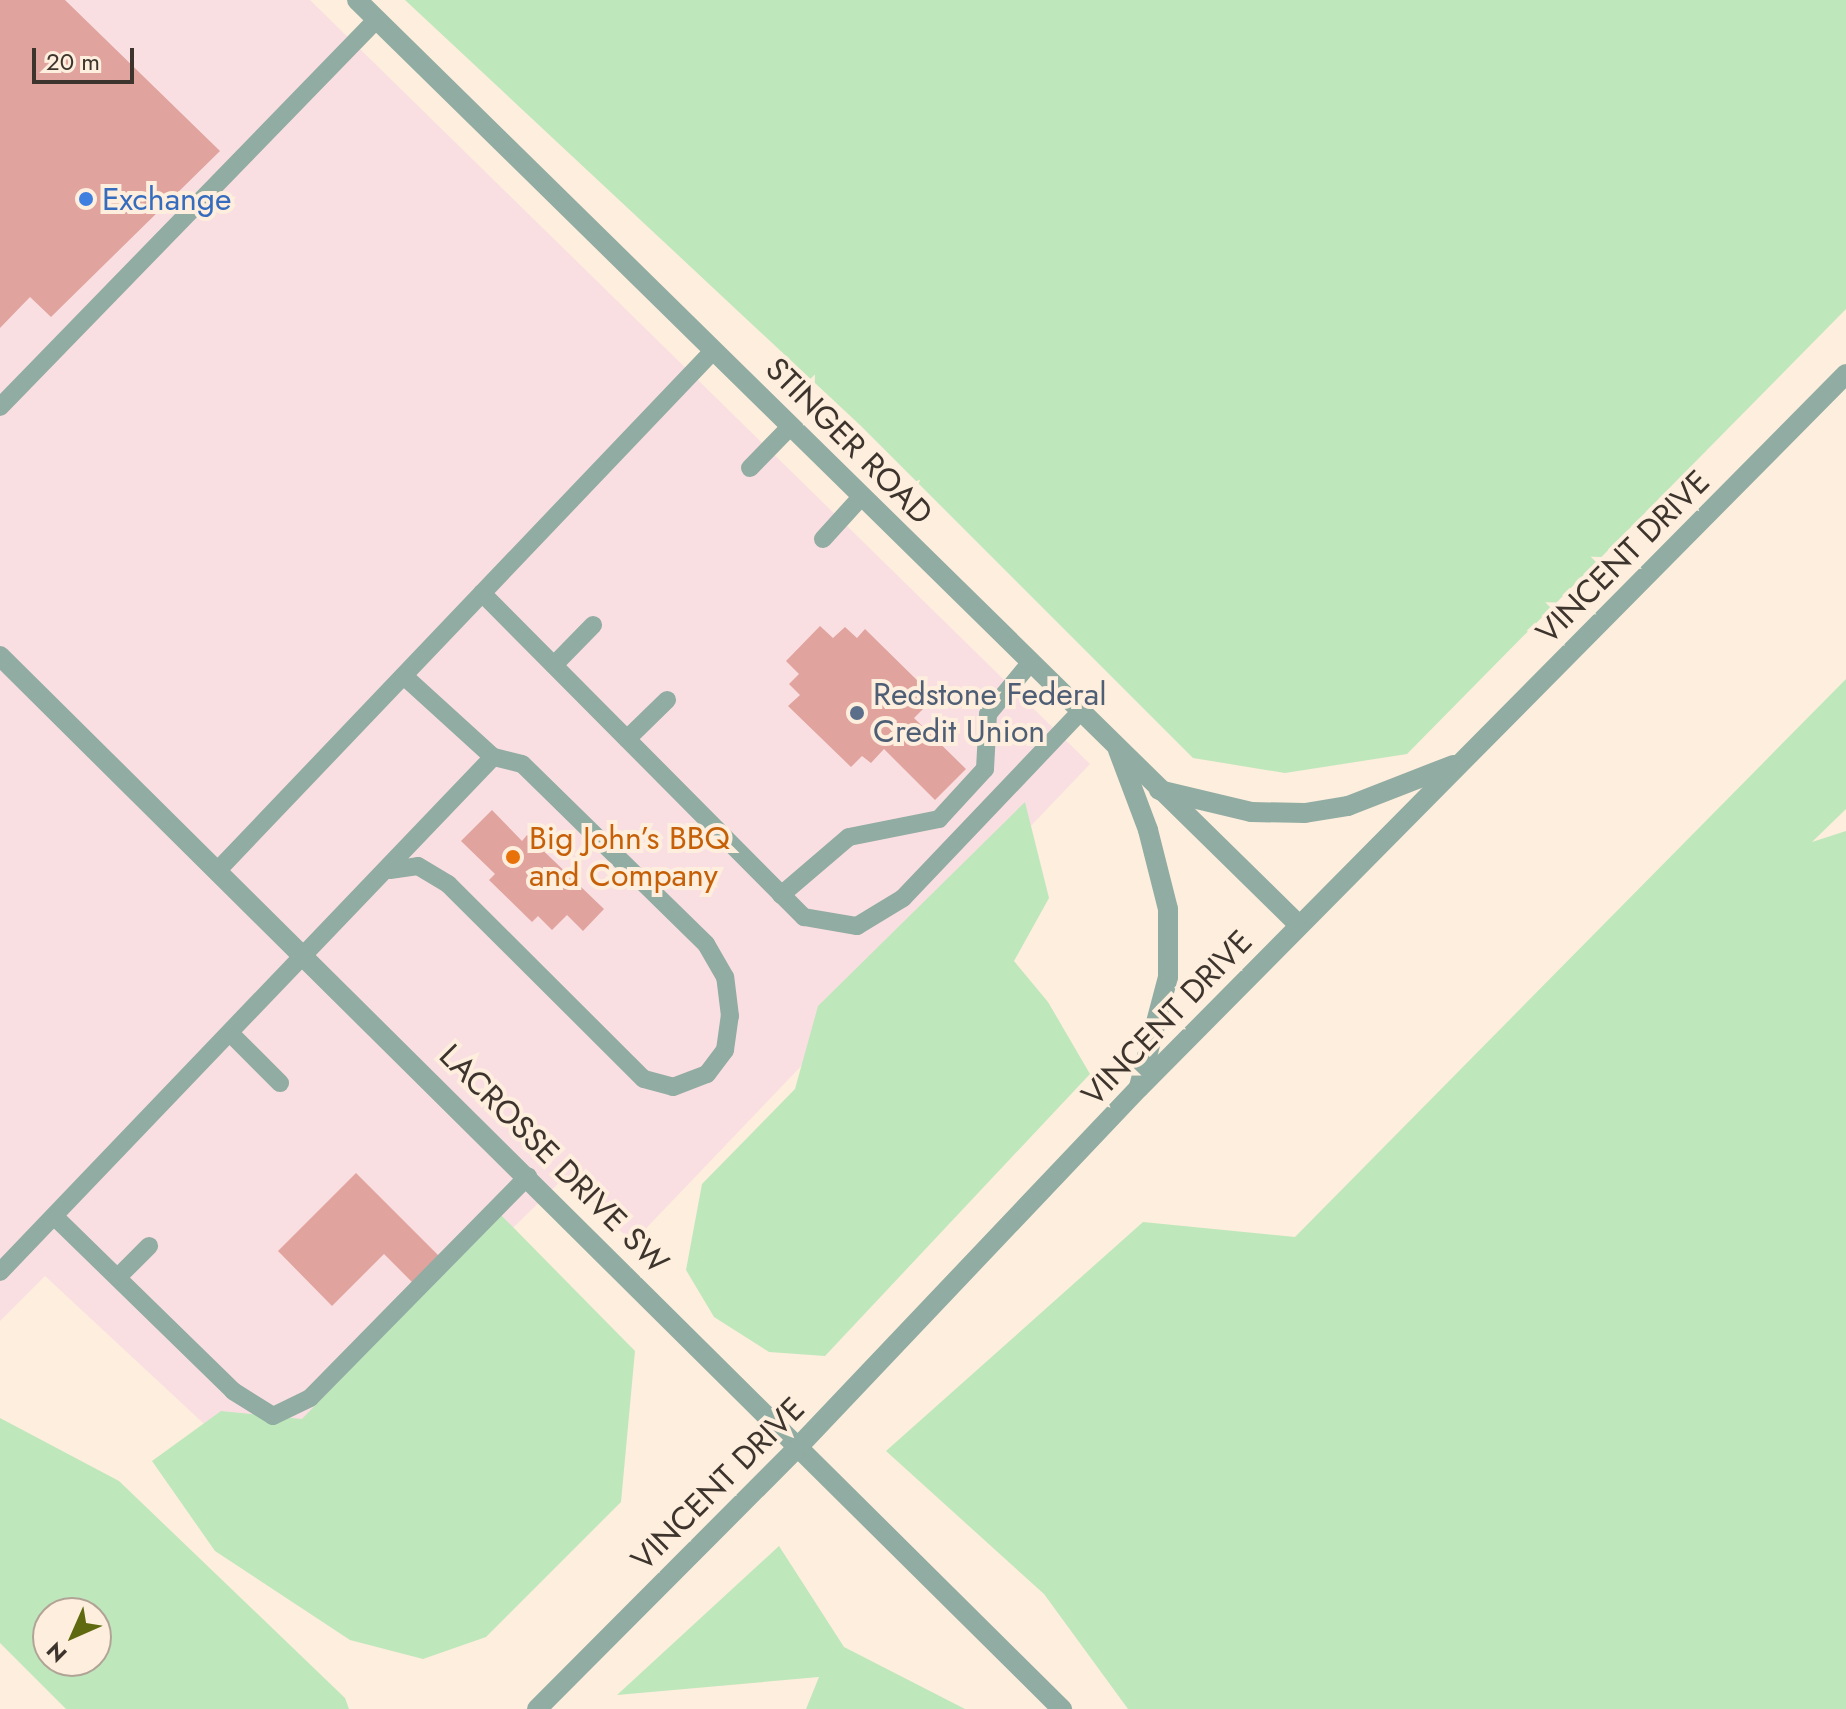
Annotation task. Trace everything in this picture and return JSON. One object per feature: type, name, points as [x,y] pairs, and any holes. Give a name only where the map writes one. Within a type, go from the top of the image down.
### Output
[{"type":"street","name":"STINGER ROAD","points":[[357,0],[1299,925]]},
{"type":"street","name":"VINCENT DRIVE","points":[[537,1709],[800,1445],[1139,1088],[1846,374]]},
{"type":"street","name":"LACROSSE DRIVE SW","points":[[0,656],[800,1445],[1062,1709]]},
{"type":"street","points":[[1118,750],[1148,830],[1168,909],[1168,977],[1139,1088]]},
{"type":"street","points":[[1159,790],[1251,812],[1305,813],[1348,806],[1461,762]]},
{"type":"lane","points":[[0,407],[377,19]]},
{"type":"lane","points":[[219,869],[714,350]]},
{"type":"lane","points":[[750,468],[791,426]]},
{"type":"lane","points":[[823,539],[862,496]]},
{"type":"lane","points":[[482,593],[804,917],[857,926],[903,898],[1080,712]]},
{"type":"lane","points":[[554,665],[593,625]]},
{"type":"lane","points":[[781,895],[849,837],[939,819],[985,769],[988,714],[1030,663]]},
{"type":"lane","points":[[390,870],[418,866],[448,884],[644,1079],[673,1087],[707,1074],[725,1050],[730,1016],[725,977],[706,944],[522,764],[493,757],[404,676]]},
{"type":"lane","points":[[627,739],[667,700]]},
{"type":"lane","points":[[0,1272],[307,957],[493,757]]},
{"type":"lane","points":[[232,1035],[280,1083]]},
{"type":"lane","points":[[55,1217],[233,1391],[273,1416],[310,1398],[528,1176]]},
{"type":"lane","points":[[118,1277],[149,1246]]},
{"type":"shaded area","points":[[0,0],[310,0],[1090,764],[632,1243],[567,1175],[260,1476],[45,1276],[0,1321]]},
{"type":"green space","points":[[405,0],[1846,0],[1846,309],[1407,754],[1285,773],[1193,758],[861,426]]},
{"type":"green space","points":[[1846,679],[1846,809],[1812,842],[1846,831],[1846,1709],[1128,1709],[1044,1594],[886,1451],[1143,1222],[1295,1237]]},
{"type":"green space","points":[[1025,802],[1049,898],[1014,961],[1048,1002],[1090,1074],[825,1356],[769,1352],[714,1317],[686,1270],[702,1184],[795,1089],[818,1006]]},
{"type":"green space","points":[[500,1214],[635,1351],[621,1502],[486,1637],[423,1659],[350,1640],[215,1551],[152,1461],[221,1411],[302,1419]]},
{"type":"green space","points":[[0,1418],[119,1481],[345,1698],[349,1709],[66,1709],[34,1677],[112,1677],[112,1597],[32,1597],[32,1675],[0,1643]]},
{"type":"green space","points":[[779,1546],[844,1647],[965,1709],[806,1709],[819,1677],[617,1695]]},
{"type":"building","name":"Exchange","points":[[0,0],[65,0],[220,151],[51,317],[30,297],[0,328]]},
{"type":"building","name":"Redstone Federal Credit Union","points":[[820,626],[833,638],[845,627],[857,638],[865,629],[926,689],[916,700],[924,708],[914,718],[966,769],[935,800],[884,749],[871,763],[862,756],[851,767],[788,706],[800,695],[789,684],[799,674],[786,661]]},
{"type":"building","name":"Big John’s BBQ and Company","points":[[492,810],[522,841],[527,835],[604,909],[583,931],[567,915],[552,930],[538,916],[532,922],[489,880],[495,874],[461,841]]},
{"type":"building","points":[[356,1173],[440,1257],[414,1284],[384,1254],[332,1306],[278,1251]]},
{"type":"place","name":"Exchange","points":[[86,199]]},
{"type":"place","name":"Redstone Federal Credit Union","points":[[857,713]]},
{"type":"place","name":"Big John’s BBQ and Company","points":[[513,857]]}]
